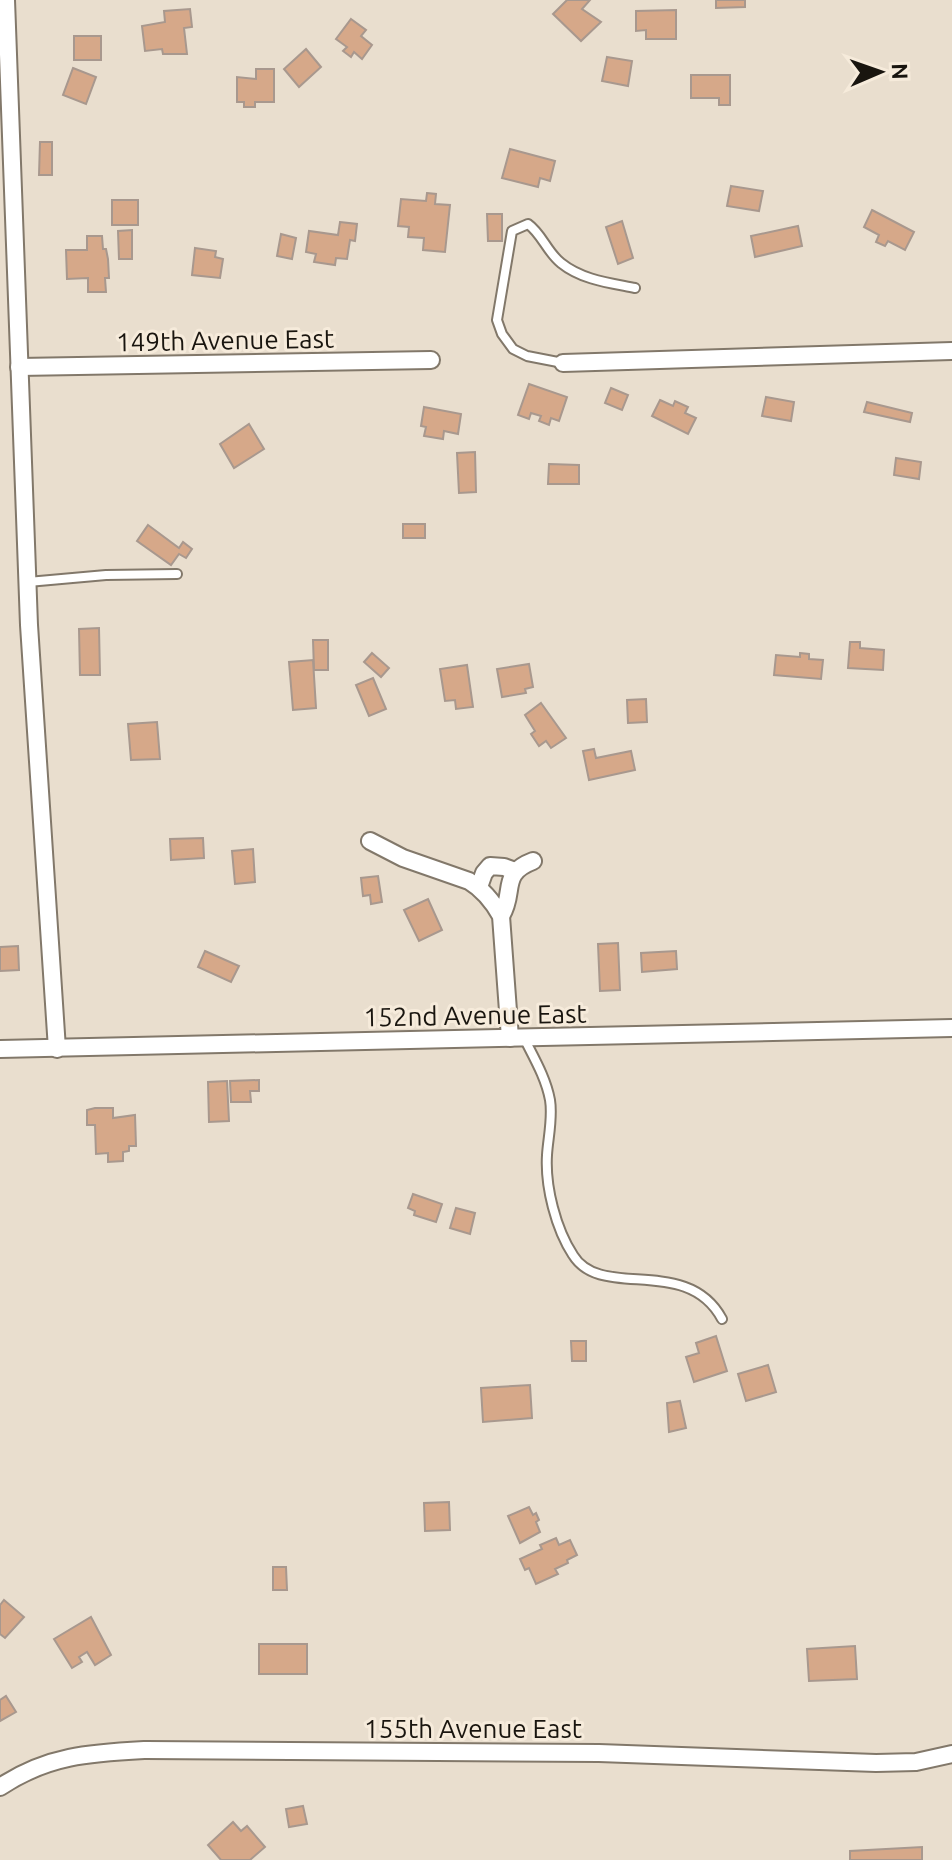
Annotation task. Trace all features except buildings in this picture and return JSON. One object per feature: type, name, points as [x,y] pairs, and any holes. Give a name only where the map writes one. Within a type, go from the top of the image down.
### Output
[{"type":"street","points":[[6,0],[28,582],[57,1049]]},
{"type":"street","points":[[563,363],[952,351]]},
{"type":"street","name":"149th Avenue East","points":[[19,367],[431,360]]},
{"type":"street","points":[[370,841],[403,858],[452,874],[479,887],[501,916],[517,1038]]},
{"type":"street","points":[[501,916],[507,908],[509,882],[515,871],[533,861]]},
{"type":"street","points":[[479,887],[490,866],[515,871]]},
{"type":"street","name":"152nd Avenue East","points":[[0,1049],[952,1028]]},
{"type":"street","name":"155th Avenue East","points":[[0,1787],[38,1766],[67,1757],[146,1750],[599,1753],[876,1763],[916,1762],[952,1754]]},
{"type":"lane","points":[[563,363],[527,356],[513,349],[502,334],[497,320],[512,231],[528,224],[537,230],[562,264],[597,281],[635,288]]},
{"type":"lane","points":[[28,582],[106,575],[177,574]]},
{"type":"lane","points":[[517,1038],[544,1078],[550,1102],[547,1160],[551,1194],[559,1224],[574,1258],[589,1269],[620,1280],[653,1279],[690,1288],[714,1304],[722,1319]]}]
